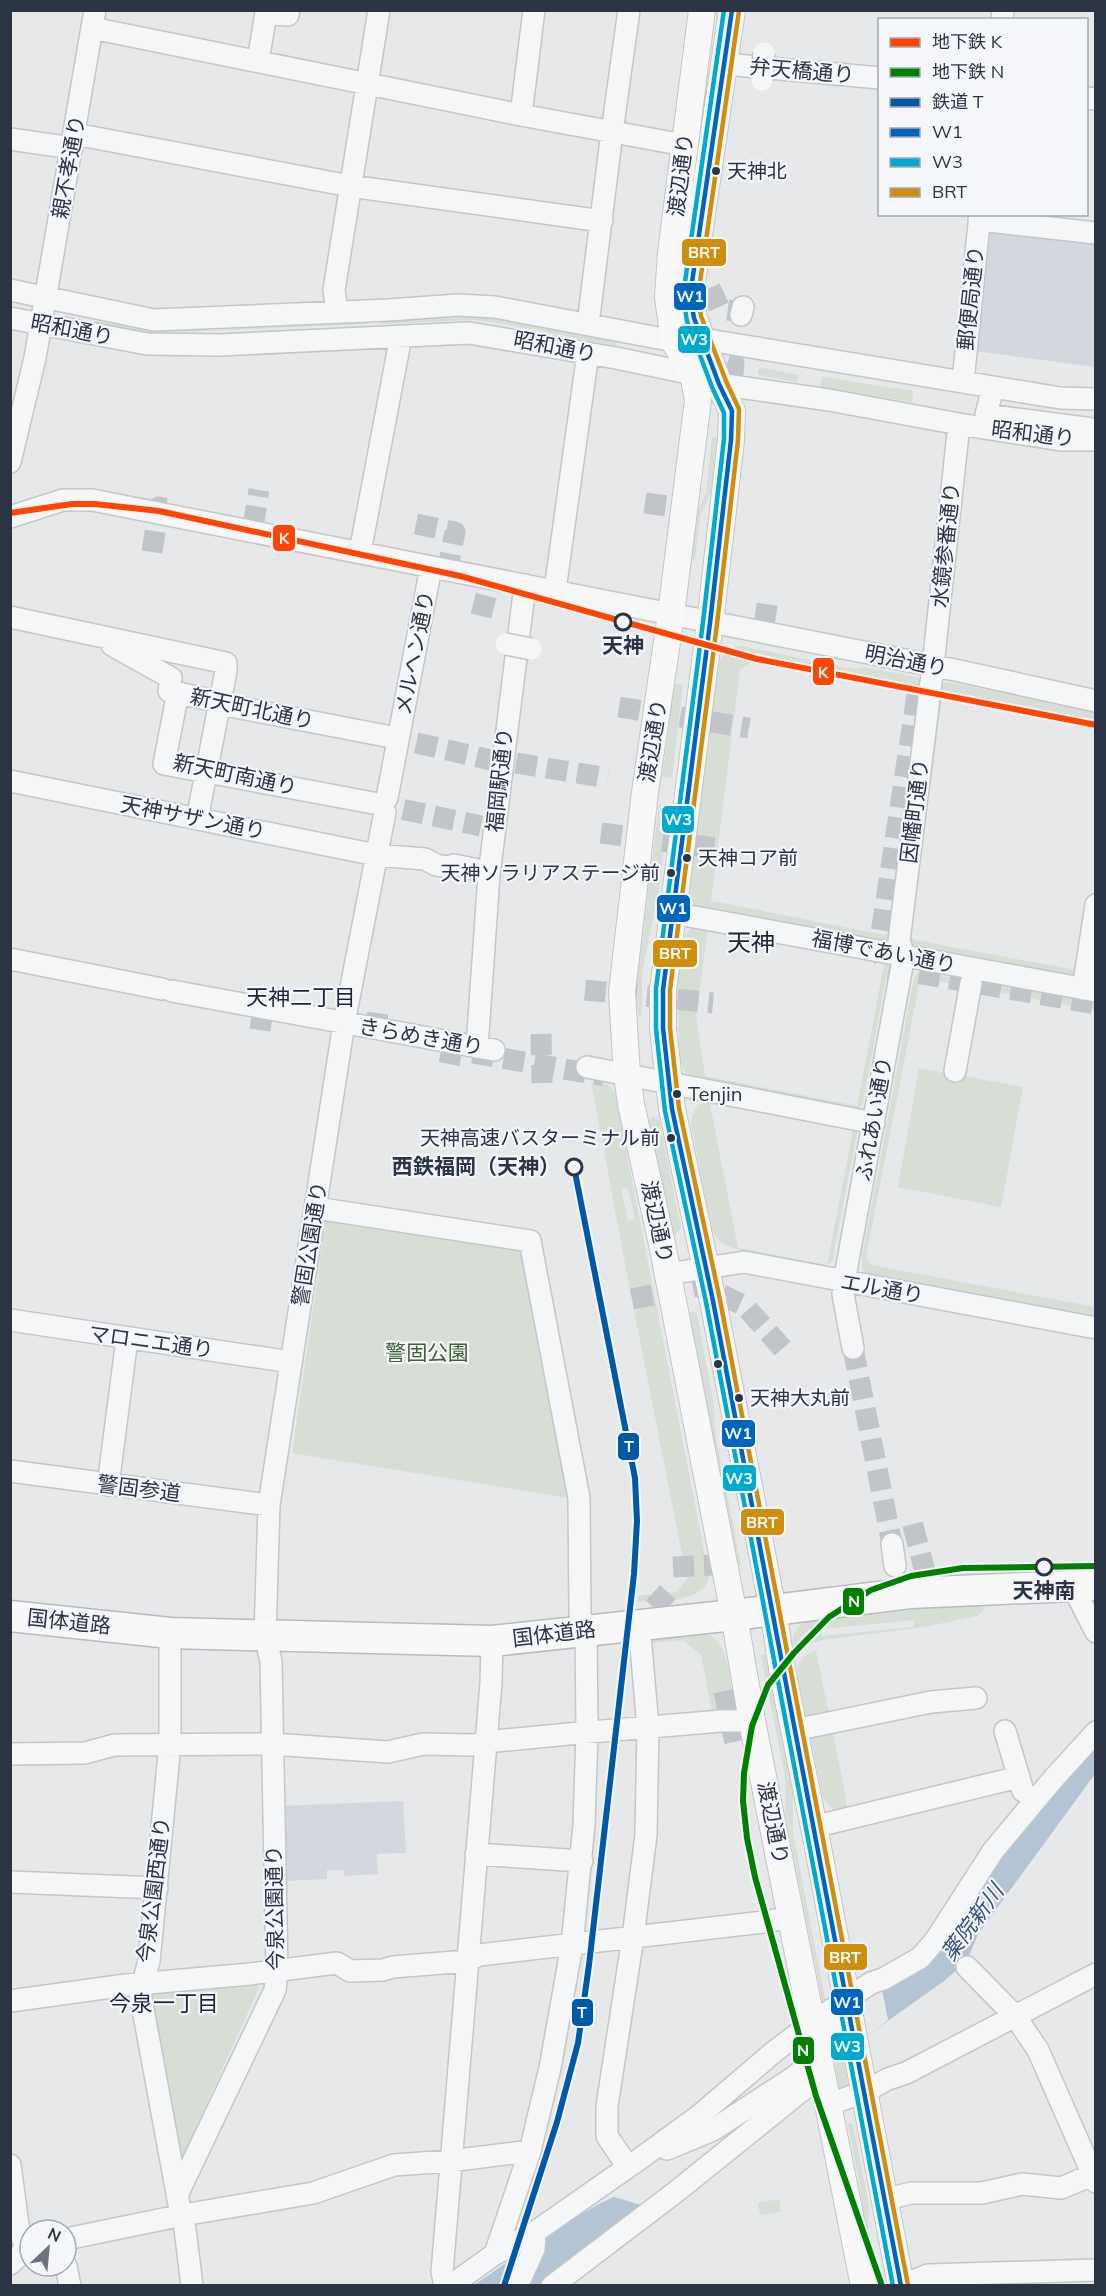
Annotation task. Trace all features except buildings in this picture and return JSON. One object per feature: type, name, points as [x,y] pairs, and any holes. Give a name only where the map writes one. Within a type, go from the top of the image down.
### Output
[{"type":"highway","name":"国体道路","points":[[10,1616],[170,1633],[492,1641],[910,1593],[1084,1585]]},
{"type":"main road","name":"渡辺通り","points":[[702,10],[684,145],[668,297],[674,341],[693,374],[698,400],[671,614],[645,792],[622,992],[627,1075],[631,1104],[668,1275],[734,1615],[752,1721],[864,2286]]},
{"type":"main road","name":"渡辺通り","points":[[732,10],[690,296],[694,318],[719,384],[732,411],[710,622],[663,990],[663,1028],[668,1083],[773,1610],[845,2006],[901,2285]]},
{"type":"street","points":[[258,61],[266,13],[288,15],[289,10]]},
{"type":"street","points":[[337,312],[334,290],[379,10]]},
{"type":"street","points":[[521,115],[534,10]]},
{"type":"street","points":[[588,324],[629,10]]},
{"type":"street","points":[[93,19],[258,61],[521,115],[684,145]]},
{"type":"street","name":"親不孝通り","points":[[10,462],[41,324],[93,19]]},
{"type":"street","points":[[762,80],[764,53]]},
{"type":"street","name":"弁天橋通り","points":[[725,64],[878,78]]},
{"type":"street","points":[[10,138],[73,141],[350,186],[602,221]]},
{"type":"street","points":[[979,217],[1095,232]]},
{"type":"street","name":"郵便局通り","points":[[963,382],[979,217]]},
{"type":"street","name":"昭和通り","points":[[10,290],[154,320],[458,305],[518,310],[674,341],[702,339],[1060,398],[1095,399]]},
{"type":"street","name":"昭和通り","points":[[10,318],[147,344],[220,345],[469,333],[693,374],[719,384],[829,400],[1061,440],[1095,440]]},
{"type":"street","points":[[734,363],[738,325]]},
{"type":"street","points":[[360,552],[401,336]]},
{"type":"street","points":[[555,590],[588,353]]},
{"type":"street","points":[[993,387],[986,416],[1095,430]]},
{"type":"street","name":"水鏡参番通り","points":[[933,666],[959,424]]},
{"type":"street","name":"明治通り","points":[[10,517],[63,500],[92,500],[555,590],[1095,701]]},
{"type":"street","name":"メルヘン通り","points":[[381,804],[392,738],[431,567]]},
{"type":"street","name":"福岡駅通り","points":[[485,1049],[488,828],[503,761],[525,585]]},
{"type":"street","points":[[10,617],[226,663],[199,809]]},
{"type":"street","name":"新天町北通り","points":[[113,638],[112,645],[171,678],[169,691],[220,704],[392,738]]},
{"type":"street","points":[[506,644],[531,649]]},
{"type":"street","name":"因幡町通り","points":[[904,955],[899,941],[933,666]]},
{"type":"street","name":"新天町南通り","points":[[178,693],[164,764],[381,804]]},
{"type":"street","name":"天神サザン通り","points":[[10,782],[376,855],[425,859],[436,865],[447,867],[454,865],[489,875]]},
{"type":"street","name":"警固公園通り","points":[[265,1636],[268,1505],[344,1023],[376,855],[381,804]]},
{"type":"street","points":[[1089,990],[1095,905]]},
{"type":"street","name":"福博であい通り","points":[[673,913],[1089,990]]},
{"type":"street","name":"ふれあい通り","points":[[843,1288],[904,955]]},
{"type":"street","name":"きらめき通り","points":[[10,959],[485,1049]]},
{"type":"street","points":[[955,1071],[971,983]]},
{"type":"street","points":[[586,1067],[874,1123]]},
{"type":"street","points":[[316,1208],[530,1241],[579,1498],[580,1615],[586,1630],[587,1733],[582,1860],[572,1944],[550,2068],[530,2151],[495,2254]]},
{"type":"street","name":"エル通り","points":[[668,1275],[744,1262],[843,1288],[1095,1328]]},
{"type":"street","points":[[843,1288],[853,1348]]},
{"type":"street","name":"マロニエ通り","points":[[10,1320],[291,1362]]},
{"type":"street","points":[[108,1485],[127,1339]]},
{"type":"street","name":"警固参道","points":[[10,1471],[268,1505]]},
{"type":"street","points":[[892,1545],[895,1566]]},
{"type":"street","points":[[1084,1585],[1095,1632]]},
{"type":"street","points":[[639,1624],[648,1727],[646,1834],[607,2106],[607,2136],[642,2160]]},
{"type":"street","name":"今泉公園西通り","points":[[170,1633],[170,1744],[149,1961],[140,1993],[185,2229],[192,2286]]},
{"type":"street","name":"今泉公園通り","points":[[179,2205],[275,1990],[277,1971],[270,1661],[265,1636]]},
{"type":"street","points":[[445,2286],[442,2272],[450,2161],[492,1641]]},
{"type":"street","points":[[794,1730],[931,1702],[976,1698]]},
{"type":"street","points":[[10,1754],[85,1754],[114,1745],[272,1743],[388,1752],[423,1744],[485,1744],[496,1741],[648,1727],[752,1721]]},
{"type":"street","points":[[1005,1731],[1028,1808]]},
{"type":"street","points":[[450,2286],[495,2254],[535,2236],[642,2160],[700,2115],[775,2051],[845,2006],[871,1983],[883,1979],[920,1958],[935,1941],[993,1851],[1095,1732]]},
{"type":"street","points":[[813,1827],[1019,1777]]},
{"type":"street","points":[[476,1854],[582,1860]]},
{"type":"street","points":[[10,1882],[157,1888]]},
{"type":"street","points":[[10,2001],[338,1963],[350,1971],[383,1970],[393,1967],[467,1961],[479,1955],[792,1917]]},
{"type":"street","points":[[885,2200],[911,2193],[990,2192],[1022,2184],[1061,2188],[1094,2178],[1038,2050],[1015,2016],[967,1967]]},
{"type":"street","points":[[827,2105],[864,2092],[888,2079],[906,2073],[1095,1974]]},
{"type":"street","points":[[552,2286],[820,2068],[845,2006]]},
{"type":"street","points":[[642,2160],[713,2130],[794,2077],[820,2068]]},
{"type":"street","points":[[78,2235],[179,2205],[313,2193],[394,2165],[530,2151]]},
{"type":"street","points":[[10,2165],[18,2225]]},
{"type":"street","points":[[518,2286],[534,2249],[535,2236]]},
{"type":"street","points":[[901,2285],[928,2275],[1095,2270]]},
{"type":"shaded area","points":[[995,228],[1095,241],[1095,367],[976,351],[989,233]]},
{"type":"shaded area","points":[[403,1801],[406,1853],[377,1854],[378,1874],[344,1876],[344,1870],[327,1870],[327,1879],[282,1881],[279,1806]]},
{"type":"green space","points":[[475,317],[503,320],[617,342],[617,346],[476,320],[382,324],[381,321]]},
{"type":"green space","points":[[96,321],[152,330],[213,330],[368,322],[368,324],[151,333],[95,323]]},
{"type":"green space","points":[[763,368],[799,375],[797,382],[758,375],[758,370]]},
{"type":"green space","points":[[822,377],[913,391],[912,402],[821,388]]},
{"type":"green space","points":[[712,437],[717,437],[711,492],[700,517],[695,560],[691,559],[695,515],[706,493]]},
{"type":"green space","points":[[741,646],[854,669],[864,667],[916,677],[921,680],[890,944],[698,908],[692,902],[689,892],[690,880],[717,666],[726,652]],"holes":[[[756,659],[919,692],[889,932],[885,935],[711,901],[740,669]]]},
{"type":"green space","points":[[942,683],[953,683],[1095,712],[1095,727],[942,697],[911,936],[914,940],[1076,970],[1077,974],[1072,976],[914,948],[911,947],[904,934],[937,686]]},
{"type":"green space","points":[[675,684],[683,684],[672,778],[662,777]]},
{"type":"green space","points":[[659,805],[669,807],[659,889],[642,973],[642,1015],[638,1015],[637,982]]},
{"type":"green space","points":[[695,925],[889,962],[863,1103],[857,1110],[702,1083],[685,1072],[680,1061],[677,987],[685,934]],"holes":[[[708,928],[881,961],[884,965],[857,1106],[705,1076],[696,1016]]]},
{"type":"green space","points":[[919,972],[1095,1002],[1095,1010],[927,979],[919,985],[866,1257],[871,1265],[1095,1307],[1095,1316],[866,1273],[862,1270],[862,1257],[914,978]]},
{"type":"green space","points":[[919,1068],[1023,1087],[1001,1207],[898,1187]]},
{"type":"green space","points":[[591,1081],[595,1085],[608,1084],[615,1093],[709,1577],[705,1586],[698,1592],[680,1599],[638,1602],[637,1596],[676,1592],[687,1579]],"holes":[[[628,1188],[635,1219],[628,1221],[621,1189]]]},
{"type":"green space","points":[[711,1099],[858,1129],[832,1262],[827,1265],[825,1266],[736,1249],[720,1241],[711,1227],[691,1125],[694,1111],[699,1105]],"holes":[[[710,1104],[853,1130],[827,1265],[738,1248]]]},
{"type":"green space","points":[[653,1116],[659,1119],[681,1228],[675,1235],[669,1230],[648,1121]]},
{"type":"green space","name":"警固公園","points":[[327,1214],[528,1244],[574,1499],[292,1453]]},
{"type":"green space","points":[[693,1311],[697,1314],[713,1400],[716,1437],[741,1565],[736,1566],[688,1314]]},
{"type":"green space","points":[[981,1604],[984,1610],[977,1616],[924,1627],[822,1640],[804,1645],[794,1653],[795,1633],[805,1622],[881,1611]],"holes":[[[914,1620],[914,1627],[822,1636],[822,1629]]]},
{"type":"green space","points":[[706,1633],[720,1644],[724,1652],[733,1698],[731,1706],[724,1712],[713,1716],[701,1655],[683,1640],[651,1643],[657,1721],[650,1639]]},
{"type":"green space","points":[[816,1651],[830,1719],[808,1720],[799,1685],[798,1666],[803,1658]]},
{"type":"green space","points":[[765,1654],[793,1793],[793,1833],[827,2009],[824,2010],[786,1817],[785,1776],[761,1655]]},
{"type":"green space","points":[[832,1726],[848,1811],[833,1810],[823,1798],[811,1738],[811,1735]]},
{"type":"green space","points":[[250,1978],[259,1988],[182,2158],[177,2156],[147,1994],[153,1987]]},
{"type":"green space","points":[[842,2054],[850,2092],[840,2096],[834,2057]]},
{"type":"green space","points":[[849,2123],[853,2124],[869,2206],[868,2235],[876,2275],[872,2275],[862,2234],[860,2186]]},
{"type":"green space","points":[[779,2199],[781,2212],[760,2215],[758,2203]]},
{"type":"water","name":"薬院新川","points":[[1095,1739],[1095,1774],[978,1934],[967,1961],[944,1981],[764,2109],[651,2201],[540,2285],[473,2286],[544,2236],[602,2202],[885,1985],[971,1893]]},
{"type":"pier","points":[[881,1984],[888,2020],[648,2207],[614,2197],[574,2215],[600,2199]]},
{"type":"tunnel","points":[[710,288],[720,309],[742,312]]},
{"type":"tunnel","points":[[698,354],[734,363],[730,402]]},
{"type":"tunnel","points":[[253,527],[259,490]]},
{"type":"tunnel","points":[[645,503],[691,509]]},
{"type":"tunnel","points":[[152,552],[159,507],[171,510]]},
{"type":"tunnel","points":[[416,524],[455,532],[448,567]]},
{"type":"tunnel","points":[[481,616],[491,576]]},
{"type":"tunnel","points":[[764,625],[768,599]]},
{"type":"tunnel","points":[[917,695],[879,947],[887,968],[1096,1004]]},
{"type":"tunnel","points":[[619,707],[749,728]]},
{"type":"tunnel","points":[[386,736],[491,760]]},
{"type":"tunnel","points":[[516,763],[608,778]]},
{"type":"tunnel","points":[[373,803],[481,826]]},
{"type":"tunnel","points":[[601,833],[716,848]]},
{"type":"tunnel","points":[[891,912],[918,915]]},
{"type":"tunnel","points":[[260,1030],[266,988]]},
{"type":"tunnel","points":[[585,990],[713,1003]]},
{"type":"tunnel","points":[[375,1034],[379,1004]]},
{"type":"tunnel","points":[[541,1034],[542,1083]]},
{"type":"tunnel","points":[[449,1064],[452,1049]]},
{"type":"tunnel","points":[[473,1053],[604,1076]]},
{"type":"tunnel","points":[[632,1299],[702,1285],[745,1306],[783,1349]]},
{"type":"tunnel","points":[[853,1348],[892,1544]]},
{"type":"tunnel","points":[[906,1586],[928,1583],[912,1522]]},
{"type":"tunnel","points":[[673,1567],[731,1564]]},
{"type":"tunnel","points":[[653,1593],[681,1618],[692,1616]]},
{"type":"tunnel","points":[[724,1691],[735,1743]]},
{"type":"tunnel","points":[[727,1709],[757,1706],[755,1699]]},
{"type":"metro line","name":"K","points":[[10,513],[72,504],[95,504],[159,511],[460,576],[757,659],[1096,725]]},
{"type":"metro line","name":"N","points":[[882,2286],[816,2096],[755,1877],[747,1838],[743,1801],[744,1773],[752,1726],[768,1685],[794,1653],[829,1617],[871,1590],[911,1576],[963,1568],[1096,1566]]},
{"type":"rail line","name":"T","points":[[504,2286],[557,2122],[578,2043],[634,1574],[637,1521],[635,1478],[574,1167]]},
{"type":"transit line","name":"W3","points":[[724,10],[683,296],[687,321],[724,413],[724,439],[656,989],[656,1029],[665,1111],[706,1302],[893,2286]]},
{"type":"transit line","name":"W1","points":[[732,10],[690,296],[694,318],[719,384],[732,411],[731,440],[663,990],[663,1028],[672,1109],[713,1301],[901,2286]]},
{"type":"transit line","name":"BRT","points":[[739,11],[698,296],[701,316],[739,409],[738,440],[670,990],[670,1028],[679,1108],[720,1300],[908,2285]]},
{"type":"place","name":"天神北","points":[[716,171]]},
{"type":"place","name":"天神","points":[[623,622]]},
{"type":"place","name":"天神コア前","points":[[687,858]]},
{"type":"place","name":"天神ソラリアステージ前","points":[[671,873]]},
{"type":"place","name":"Tenjin","points":[[677,1094]]},
{"type":"place","name":"天神高速バスターミナル前","points":[[671,1138]]},
{"type":"place","name":"西鉄福岡（天神）","points":[[574,1167]]},
{"type":"place","name":"天神大丸前","points":[[739,1398]]},
{"type":"place","name":"天神南","points":[[1044,1567]]},
{"type":"district","name":"天神","points":[[751,943]]},
{"type":"district","name":"天神二丁目","points":[[301,997]]},
{"type":"district","name":"今泉一丁目","points":[[164,2003]]}]
